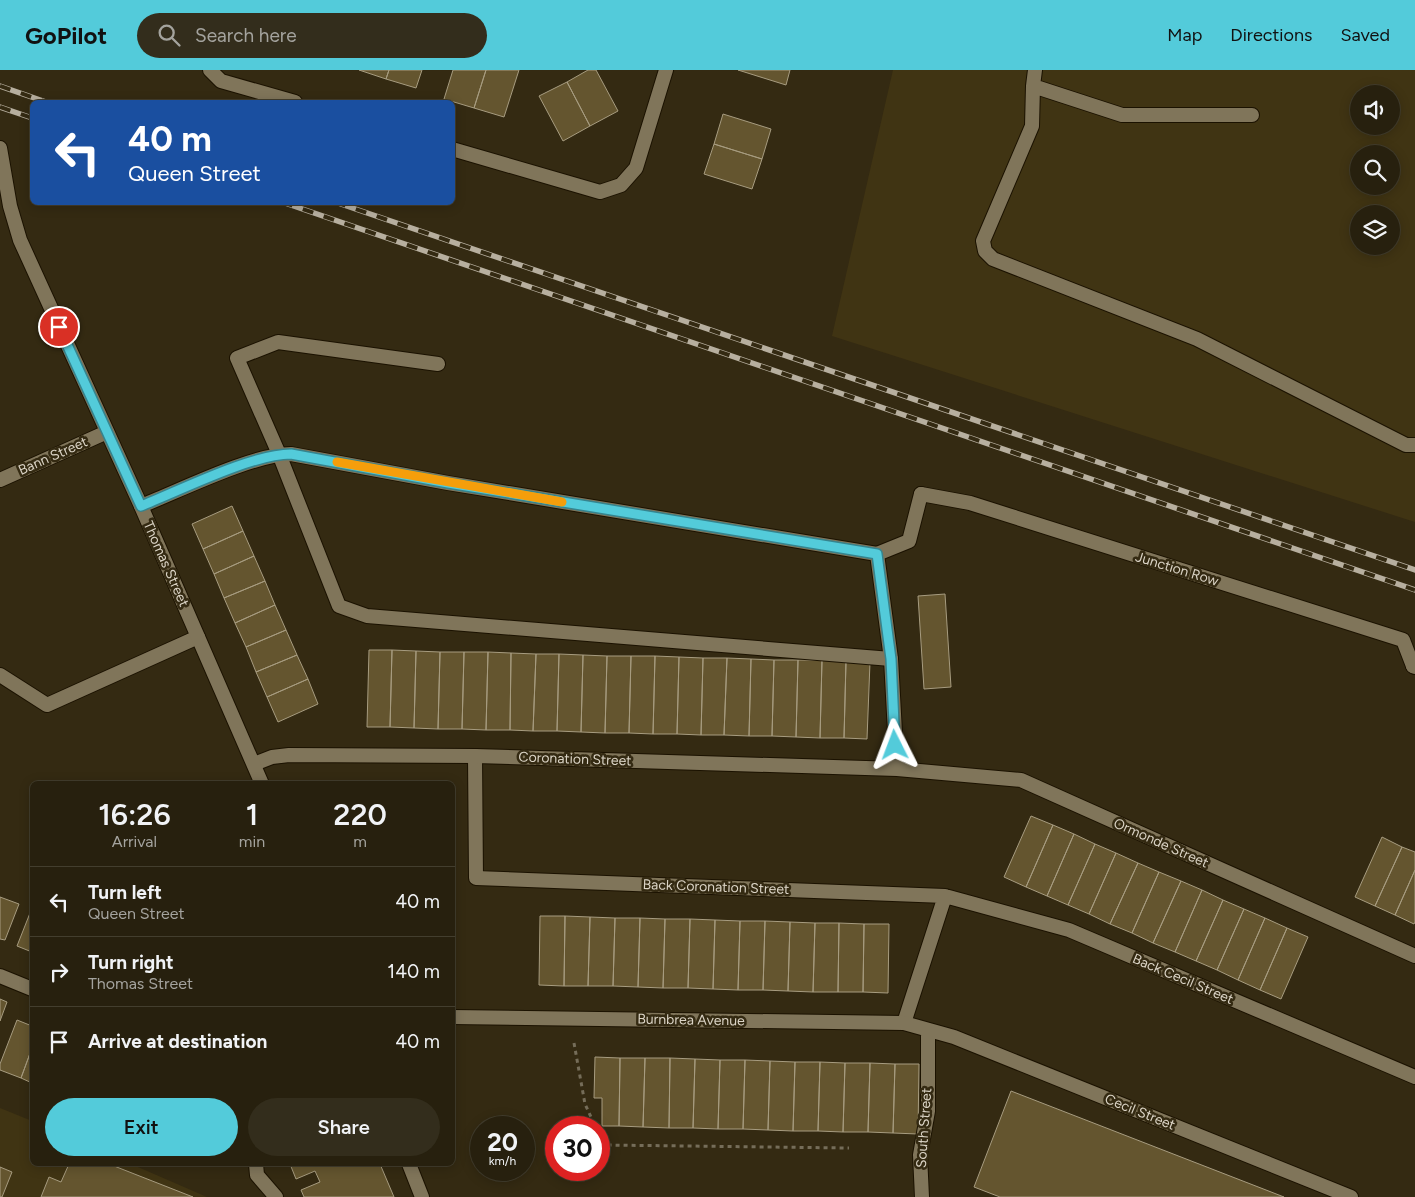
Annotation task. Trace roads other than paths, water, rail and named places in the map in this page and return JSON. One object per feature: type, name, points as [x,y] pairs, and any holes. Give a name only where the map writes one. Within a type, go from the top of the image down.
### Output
[{"type":"street","points":[[210,70],[221,81],[288,100]]},
{"type":"street","points":[[455,149],[600,192],[621,185],[636,168],[666,70]]},
{"type":"street","points":[[1036,70],[1033,86],[1032,126],[983,241],[986,252],[993,259],[1197,339],[1406,444],[1415,445]]},
{"type":"street","points":[[1033,86],[1122,115],[1252,115]]},
{"type":"street","name":"Thomas Street","points":[[0,148],[10,206],[20,240],[141,506],[261,781]]},
{"type":"street","points":[[438,364],[278,342],[237,358],[279,454],[339,606],[367,616],[891,659]]},
{"type":"street","name":"Bann Street","points":[[0,480],[107,432]]},
{"type":"street","points":[[141,506],[237,468],[279,454],[291,454],[448,483],[877,554],[891,659],[897,769]]},
{"type":"street","name":"Junction Row","points":[[877,554],[909,541],[921,494],[970,503],[1403,640],[1414,667]]},
{"type":"street","points":[[0,675],[48,705],[198,637]]},
{"type":"street","name":"Coronation Street","points":[[254,764],[272,757],[289,755],[475,756],[897,769]]},
{"type":"street","name":"Back Coronation Street","points":[[475,756],[476,878],[945,896]]},
{"type":"street","name":"Ormonde Street","points":[[897,769],[1021,780],[1415,956]]},
{"type":"street","points":[[904,1023],[945,896]]},
{"type":"street","name":"Back Cecil Street","points":[[945,896],[1069,930],[1415,1077]]},
{"type":"street","points":[[0,976],[30,987]]},
{"type":"street","name":"Burnbrea Avenue","points":[[455,1017],[904,1023],[928,1030]]},
{"type":"street","name":"South Street","points":[[922,1197],[920,1155],[928,1111],[928,1030]]},
{"type":"street","name":"Cecil Street","points":[[928,1030],[963,1040],[1351,1197]]},
{"type":"street","points":[[256,1166],[257,1175],[276,1197]]},
{"type":"street","points":[[410,1166],[422,1197]]},
{"type":"railway","points":[[0,86],[40,100]]},
{"type":"railway","points":[[0,107],[30,117]]},
{"type":"railway","points":[[291,205],[1415,590]]},
{"type":"railway","points":[[344,205],[1415,570]]}]
